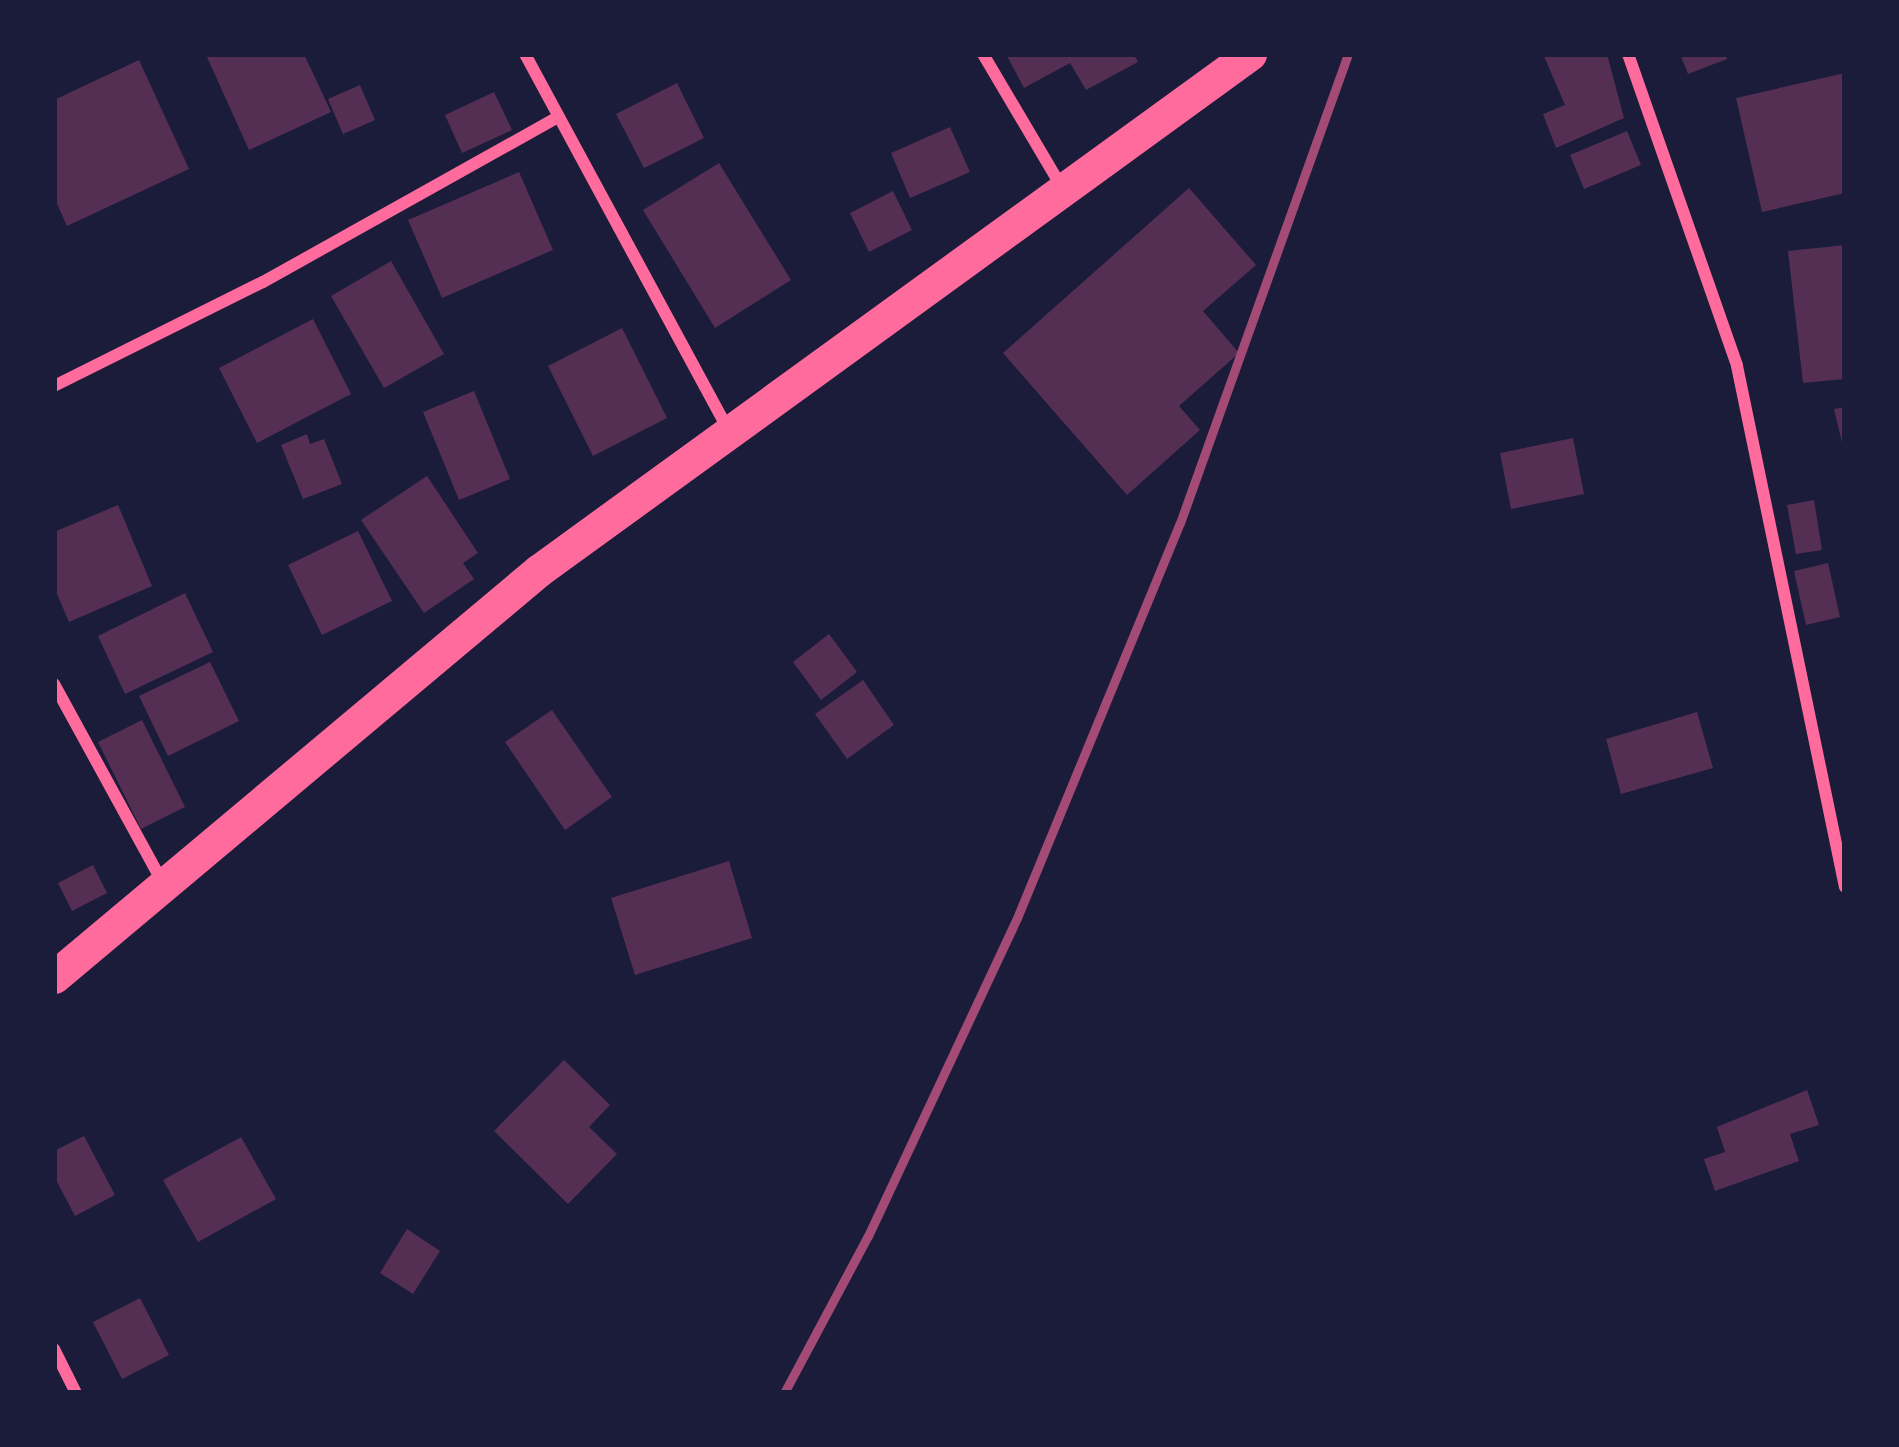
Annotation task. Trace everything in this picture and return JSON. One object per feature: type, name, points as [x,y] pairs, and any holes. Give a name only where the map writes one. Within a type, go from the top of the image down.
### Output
[{"type":"highway","points":[[54,977],[166,888],[538,571],[728,428],[1250,54]]},
{"type":"street","points":[[525,54],[728,428]]},
{"type":"street","points":[[983,54],[1061,187]]},
{"type":"street","points":[[1628,54],[1736,366],[1845,887]]},
{"type":"street","points":[[54,386],[262,282],[558,117]]},
{"type":"street","points":[[54,684],[166,888]]},
{"type":"street","points":[[54,1349],[76,1393]]},
{"type":"building","points":[[304,54],[331,112],[249,150],[207,57]]},
{"type":"building","points":[[1006,54],[1134,54],[1138,62],[1086,90],[1070,63],[1024,88]]},
{"type":"building","points":[[1543,54],[1607,54],[1624,118],[1556,148],[1543,114],[1565,105]]},
{"type":"building","points":[[1680,54],[1725,54],[1727,59],[1688,74]]},
{"type":"building","points":[[139,60],[189,169],[67,226],[54,197],[54,100]]},
{"type":"building","points":[[1845,73],[1845,193],[1762,212],[1736,98]]},
{"type":"building","points":[[677,83],[704,138],[644,168],[616,114]]},
{"type":"building","points":[[360,85],[375,120],[343,134],[328,99]]},
{"type":"building","points":[[494,92],[512,130],[462,153],[445,115]]},
{"type":"building","points":[[950,127],[970,172],[910,198],[891,153]]},
{"type":"building","points":[[1627,131],[1641,165],[1584,189],[1570,155]]},
{"type":"building","points":[[719,163],[791,280],[715,328],[643,210]]},
{"type":"building","points":[[519,172],[553,250],[442,298],[408,220]]},
{"type":"building","points":[[1189,188],[1256,265],[1203,311],[1239,353],[1179,406],[1200,430],[1127,495],[1003,353]]},
{"type":"building","points":[[893,191],[912,230],[869,252],[850,213]]},
{"type":"building","points":[[1845,245],[1845,379],[1803,383],[1788,251]]},
{"type":"building","points":[[391,261],[444,354],[384,388],[331,296]]},
{"type":"building","points":[[313,319],[351,394],[257,443],[219,368]]},
{"type":"building","points":[[622,328],[667,418],[593,456],[548,366]]},
{"type":"building","points":[[474,391],[510,479],[459,500],[423,412]]},
{"type":"building","points":[[1845,407],[1845,447],[1843,447],[1834,409]]},
{"type":"building","points":[[307,434],[310,444],[324,439],[342,484],[303,499],[281,445]]},
{"type":"building","points":[[1573,438],[1584,494],[1511,509],[1500,453]]},
{"type":"building","points":[[427,476],[478,553],[463,563],[474,579],[424,613],[361,520]]},
{"type":"building","points":[[1814,500],[1822,550],[1796,554],[1787,505]]},
{"type":"building","points":[[118,505],[152,586],[69,622],[54,587],[54,532]]},
{"type":"building","points":[[358,531],[392,601],[322,635],[288,565]]},
{"type":"building","points":[[1828,563],[1840,617],[1806,625],[1794,571]]},
{"type":"building","points":[[185,593],[213,652],[125,694],[98,636]]},
{"type":"building","points":[[829,634],[857,672],[821,700],[793,662]]},
{"type":"building","points":[[210,662],[239,721],[168,756],[139,696]]},
{"type":"building","points":[[863,680],[894,725],[847,759],[815,714]]},
{"type":"building","points":[[552,710],[612,797],[565,830],[505,742]]},
{"type":"building","points":[[1697,712],[1713,768],[1621,794],[1606,739]]},
{"type":"building","points":[[142,720],[185,807],[141,829],[98,742]]},
{"type":"building","points":[[729,861],[752,938],[635,975],[611,898]]},
{"type":"building","points":[[93,865],[107,893],[72,911],[58,883]]},
{"type":"building","points":[[564,1060],[610,1105],[589,1127],[617,1154],[568,1204],[494,1131]]},
{"type":"building","points":[[1807,1090],[1819,1125],[1790,1134],[1799,1161],[1715,1191],[1704,1159],[1725,1152],[1717,1127]]},
{"type":"building","points":[[84,1136],[115,1195],[75,1216],[54,1176],[54,1151]]},
{"type":"building","points":[[241,1137],[276,1199],[198,1242],[163,1180]]},
{"type":"building","points":[[407,1229],[440,1251],[413,1294],[380,1273]]},
{"type":"building","points":[[140,1298],[169,1355],[122,1379],[93,1322]]},
{"type":"railway","points":[[784,1393],[868,1236],[1017,918],[1180,523],[1348,54]]}]
